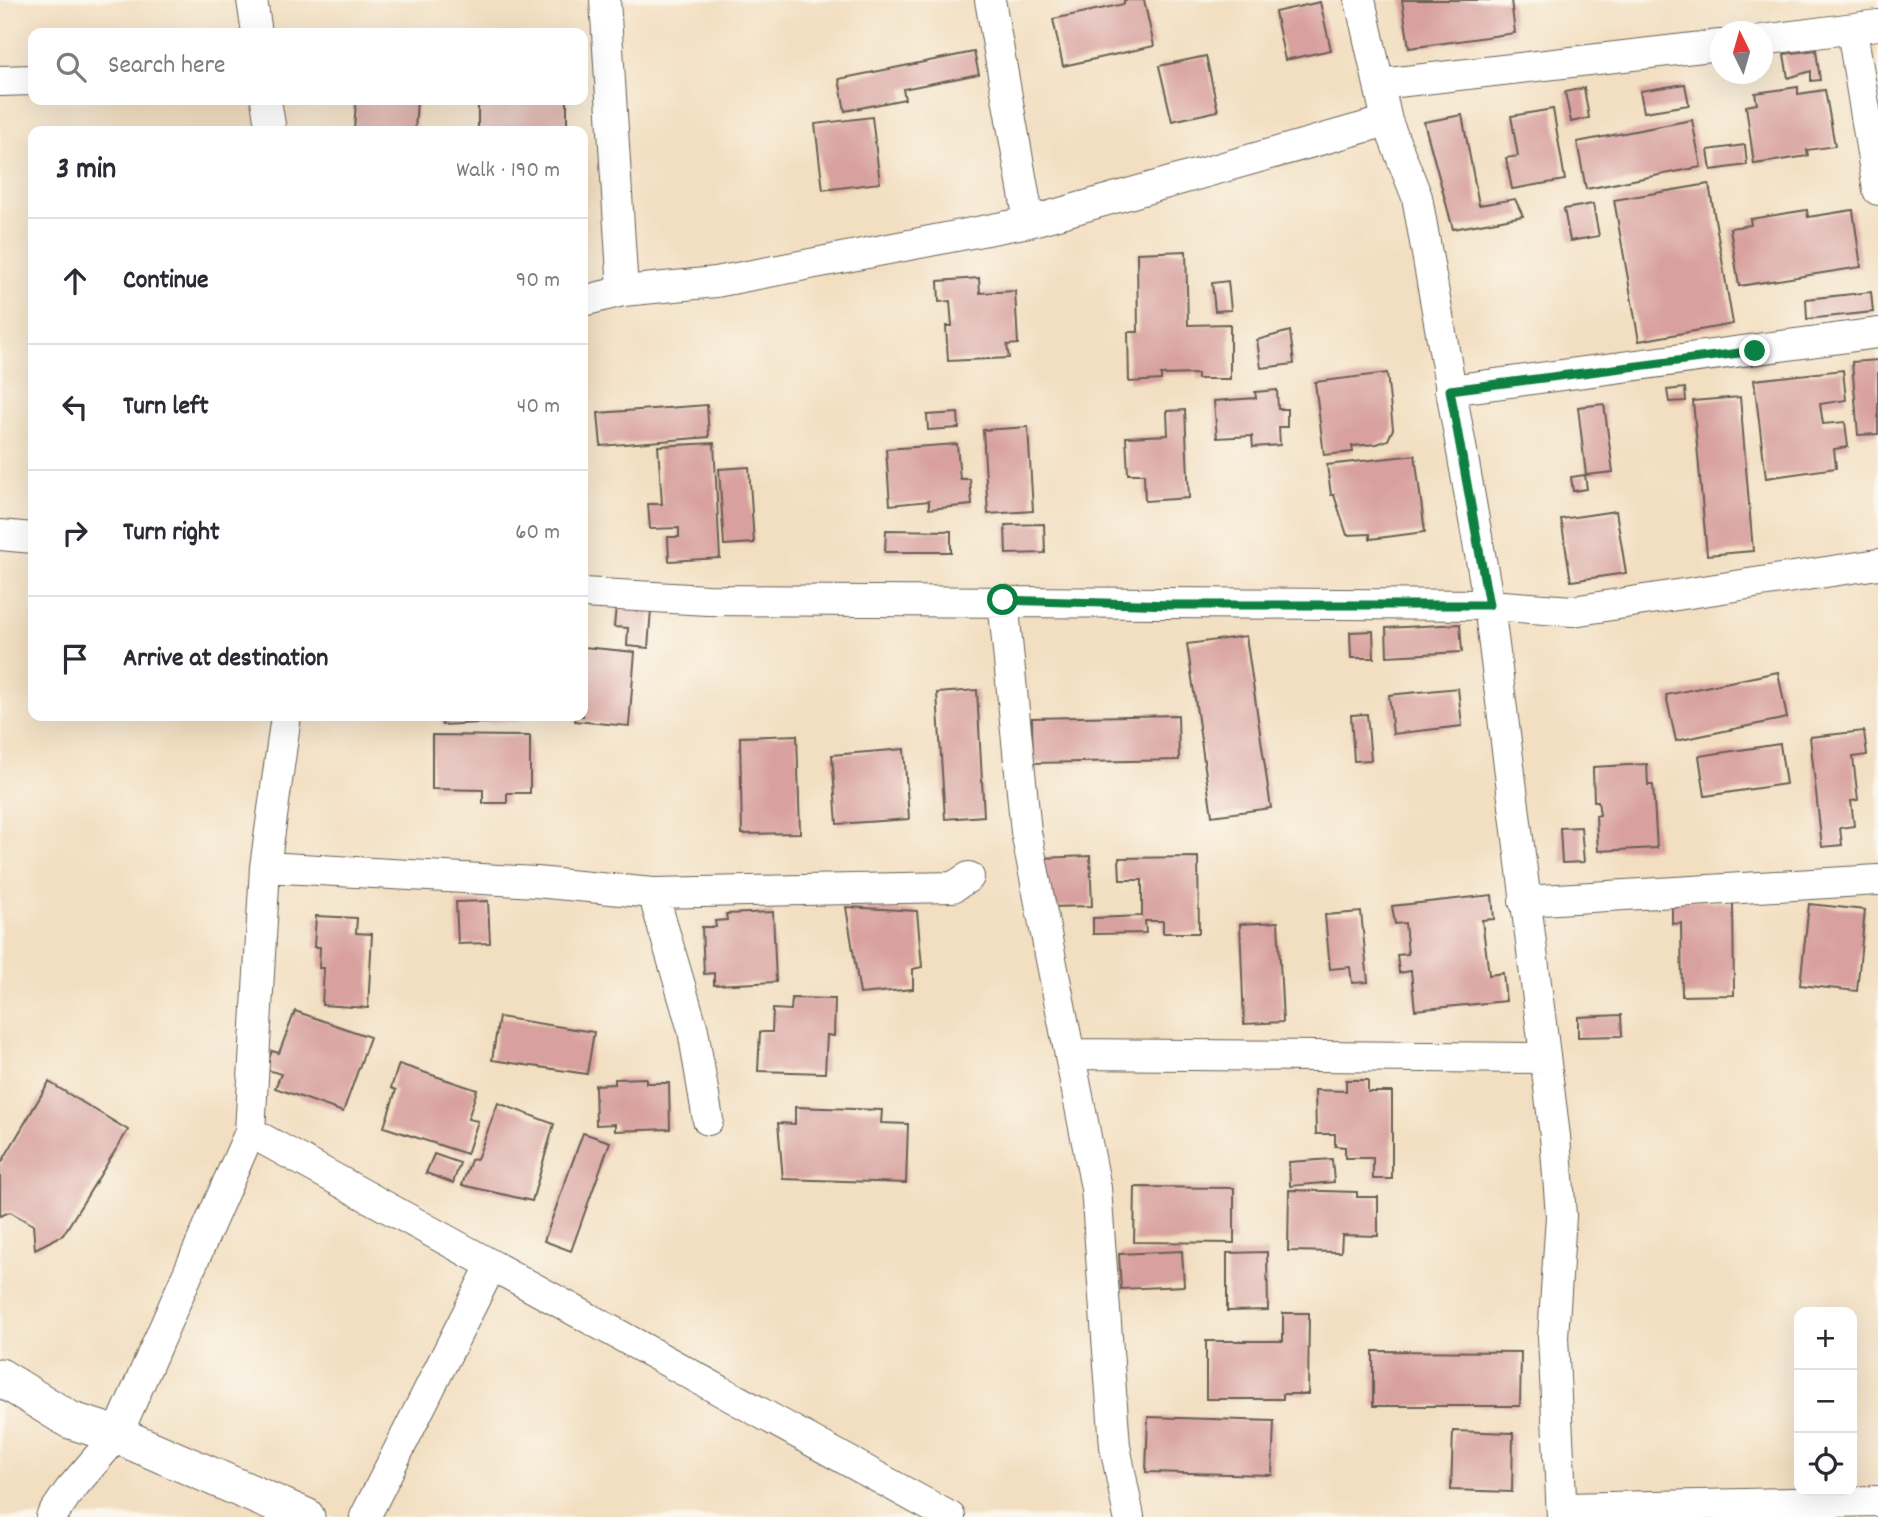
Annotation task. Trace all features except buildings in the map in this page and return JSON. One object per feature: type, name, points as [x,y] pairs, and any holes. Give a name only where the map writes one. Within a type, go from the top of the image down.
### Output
[{"type":"street","points":[[252,0],[256,28]]},
{"type":"street","points":[[606,0],[623,291]]},
{"type":"street","points":[[990,0],[1029,222]]},
{"type":"street","points":[[1360,0],[1388,121],[1417,197],[1489,605],[1543,1058],[1555,1136],[1560,1216],[1553,1337],[1563,1512],[1878,1501]]},
{"type":"street","points":[[1773,39],[1865,28],[1878,190]]},
{"type":"street","points":[[1380,84],[1710,46]]},
{"type":"street","points":[[0,81],[28,80]]},
{"type":"street","points":[[267,105],[270,126]]},
{"type":"street","points":[[588,300],[623,291],[716,282],[1029,222],[1388,121]]},
{"type":"street","points":[[1450,390],[1878,333]]},
{"type":"street","points":[[0,535],[28,538]]},
{"type":"street","points":[[588,593],[707,600],[1489,605],[1573,611],[1878,564]]},
{"type":"street","points":[[1003,600],[1026,832],[1096,1188],[1115,1446],[1129,1517]]},
{"type":"street","points":[[51,1517],[69,1491],[117,1435],[250,1132],[265,867],[285,721]]},
{"type":"street","points":[[265,867],[536,882],[653,893],[953,887],[969,877]]},
{"type":"street","points":[[1524,901],[1878,880]]},
{"type":"street","points":[[653,893],[693,1030],[708,1120]]},
{"type":"street","points":[[1071,1054],[1543,1058]]},
{"type":"street","points":[[250,1132],[950,1517]]},
{"type":"street","points":[[365,1517],[491,1266]]},
{"type":"street","points":[[0,1377],[70,1420],[117,1435],[306,1517]]},
{"type":"route","points":[[1003,600],[1173,605],[1489,605],[1450,390],[1755,351]]}]
